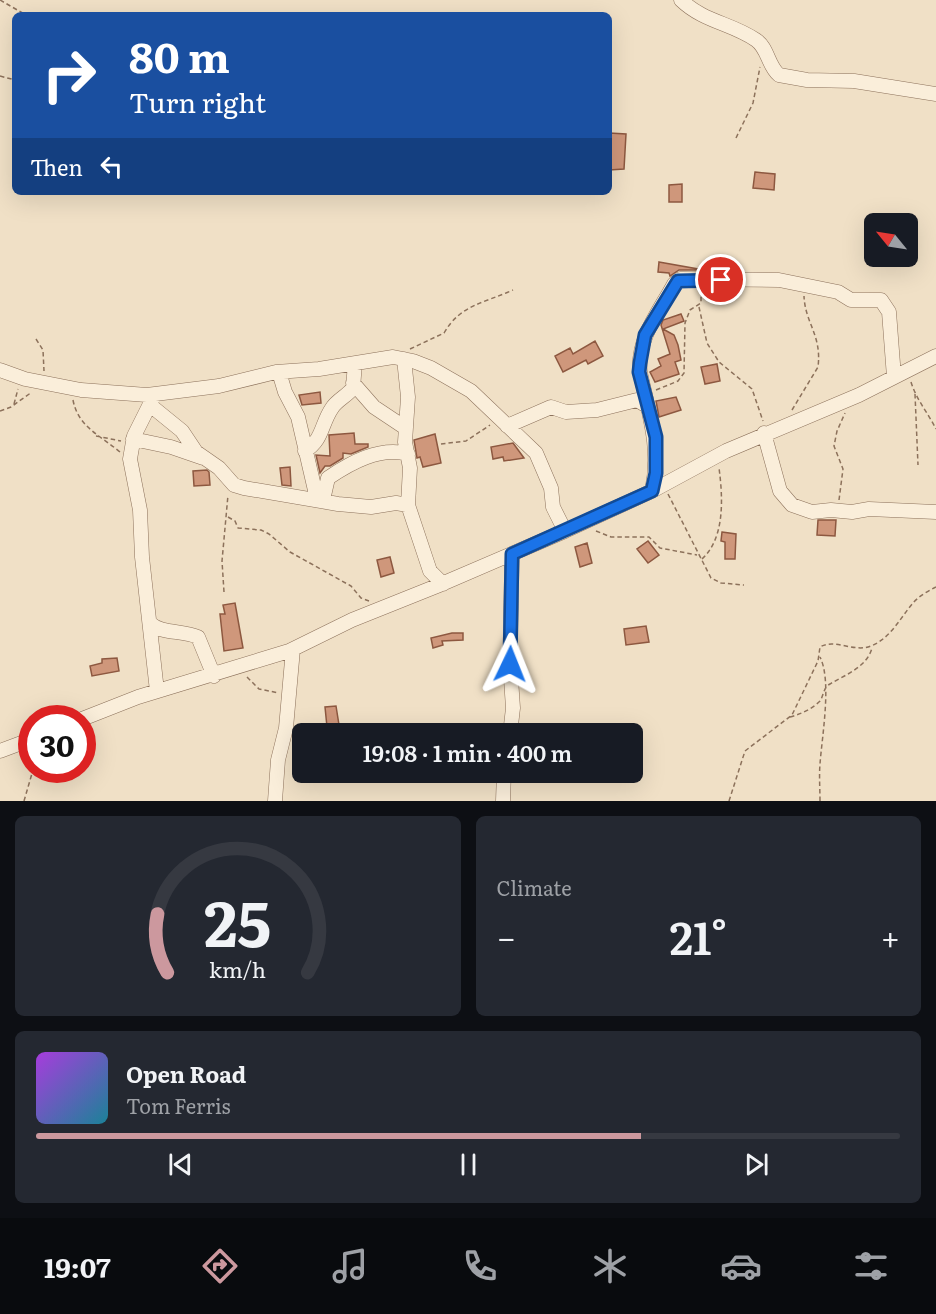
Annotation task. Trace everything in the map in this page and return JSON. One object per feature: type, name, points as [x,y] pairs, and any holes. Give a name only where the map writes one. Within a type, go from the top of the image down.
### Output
[{"type":"street","points":[[681,0],[708,20],[735,29],[760,43],[779,75],[807,80],[854,81],[936,94]]},
{"type":"street","points":[[657,489],[656,437],[639,367],[646,332],[675,282],[680,279],[779,280],[840,292],[851,300],[876,299],[884,302],[889,312],[894,377]]},
{"type":"street","points":[[96,713],[157,691],[214,676],[293,649],[352,620],[443,584],[565,531],[657,489],[718,455],[765,433],[852,398],[936,356]]},
{"type":"street","points":[[398,358],[408,397],[404,427],[410,468],[408,505],[430,571],[443,584]]},
{"type":"street","points":[[0,370],[42,382],[153,399],[279,372],[398,358],[431,368],[464,386],[524,440],[542,461],[552,491],[552,507],[565,531]]},
{"type":"street","points":[[304,451],[315,445],[332,408],[350,392],[355,363]]},
{"type":"street","points":[[279,372],[285,392],[298,417],[304,451],[320,499]]},
{"type":"street","points":[[353,383],[374,407],[404,427]]},
{"type":"street","points":[[153,399],[133,439],[130,463],[140,510],[157,691]]},
{"type":"street","points":[[153,399],[205,459]]},
{"type":"street","points":[[505,424],[551,407],[566,412],[597,410],[638,400],[647,403]]},
{"type":"street","points":[[765,433],[771,463],[786,499],[798,508],[812,512],[840,510],[936,512]]},
{"type":"street","points":[[133,439],[171,447],[205,459],[219,468],[232,483],[244,488],[371,507],[396,503],[408,505]]},
{"type":"street","points":[[320,499],[328,478],[356,460],[396,452],[408,454]]},
{"type":"street","points":[[511,723],[512,554]]},
{"type":"street","points":[[150,623],[157,629],[198,637],[214,676]]},
{"type":"street","points":[[275,801],[275,778],[286,728],[293,649]]},
{"type":"street","points":[[0,751],[18,744]]},
{"type":"street","points":[[503,801],[504,783]]},
{"type":"path","points":[[0,0],[21,12]]},
{"type":"path","points":[[736,138],[753,103],[760,65]]},
{"type":"path","points":[[708,281],[701,290],[699,306],[707,343],[719,362],[752,389],[765,433]]},
{"type":"path","points":[[792,422],[794,402],[815,373],[819,360],[819,343],[805,305],[806,285]]},
{"type":"path","points":[[398,358],[444,333],[449,321],[472,304],[513,290]]},
{"type":"path","points":[[647,403],[660,387],[678,381],[684,373],[685,323],[690,310],[699,306]]},
{"type":"path","points":[[0,411],[14,405],[42,382],[43,350],[36,339]]},
{"type":"path","points":[[908,370],[915,394],[918,465]]},
{"type":"path","points":[[14,405],[17,376]]},
{"type":"path","points":[[69,387],[80,418],[96,436],[118,450],[130,463]]},
{"type":"path","points":[[915,394],[925,406],[936,429]]},
{"type":"path","points":[[840,510],[843,469],[835,450],[835,440],[852,398]]},
{"type":"path","points":[[441,444],[466,441],[487,426],[505,424]]},
{"type":"path","points":[[96,436],[121,441],[133,439]]},
{"type":"path","points":[[701,560],[709,553],[717,538],[722,492],[718,455]]},
{"type":"path","points":[[224,592],[222,561],[228,499],[232,483]]},
{"type":"path","points":[[657,489],[672,499],[698,555],[713,580],[744,585]]},
{"type":"path","points":[[228,517],[235,521],[238,528],[261,530],[269,534],[309,565],[351,586],[363,599],[388,606]]},
{"type":"path","points":[[584,522],[605,536],[646,536],[660,548],[698,555]]},
{"type":"path","points":[[820,801],[824,668],[818,649],[826,644],[853,648],[872,645],[896,627],[915,601],[936,587]]},
{"type":"path","points":[[729,801],[745,751],[790,718],[814,706],[824,691],[866,660],[872,645]]},
{"type":"path","points":[[790,718],[819,656]]},
{"type":"path","points":[[238,667],[259,689],[289,695]]},
{"type":"path","points":[[24,801],[29,783]]},
{"type":"building","points":[[612,133],[626,134],[624,169],[612,170]]},
{"type":"building","points":[[755,172],[775,174],[774,190],[753,188]]},
{"type":"building","points":[[682,184],[682,202],[669,202],[669,185]]},
{"type":"building","points":[[659,262],[698,270],[679,270],[670,276],[669,273],[658,272]]},
{"type":"building","points":[[681,314],[684,321],[663,329],[674,335],[678,345],[681,360],[675,362],[679,374],[655,382],[650,372],[661,366],[658,359],[670,354],[661,325],[663,320]]},
{"type":"building","points":[[595,341],[603,356],[588,364],[586,360],[563,372],[555,356],[570,348],[573,354]]},
{"type":"building","points":[[717,364],[720,381],[705,384],[701,367]]},
{"type":"building","points":[[320,392],[321,403],[302,405],[299,395]]},
{"type":"building","points":[[676,397],[681,410],[659,417],[656,401]]},
{"type":"building","points":[[354,433],[355,444],[368,444],[368,447],[351,454],[343,453],[343,458],[330,466],[325,466],[320,473],[316,455],[330,456],[329,435]]},
{"type":"building","points":[[435,434],[441,463],[423,467],[420,457],[417,458],[414,440]]},
{"type":"building","points":[[513,443],[524,458],[504,461],[503,457],[493,459],[491,447]]},
{"type":"building","points":[[290,467],[291,486],[282,485],[280,468]]},
{"type":"building","points":[[207,470],[210,485],[194,486],[193,471]]},
{"type":"building","points":[[818,520],[836,520],[835,536],[817,535]]},
{"type":"building","points":[[722,532],[736,534],[735,559],[725,559],[725,542],[721,541]]},
{"type":"building","points":[[648,541],[659,555],[648,563],[637,549]]},
{"type":"building","points":[[587,543],[592,563],[580,567],[575,547]]},
{"type":"building","points":[[390,557],[394,573],[381,577],[377,560]]},
{"type":"building","points":[[235,603],[243,648],[224,651],[220,614],[225,614],[223,605]]},
{"type":"building","points":[[646,626],[649,642],[626,645],[624,629]]},
{"type":"building","points":[[463,633],[463,640],[442,641],[443,645],[433,648],[431,638]]},
{"type":"building","points":[[117,658],[119,671],[92,676],[90,666],[102,663],[102,659]]},
{"type":"building","points":[[336,706],[339,723],[327,723],[325,707]]},
{"type":"route","points":[[510,664],[513,606],[512,554],[652,491],[656,473],[654,465],[656,437],[639,372],[645,335],[674,284],[680,279],[721,280]]}]
